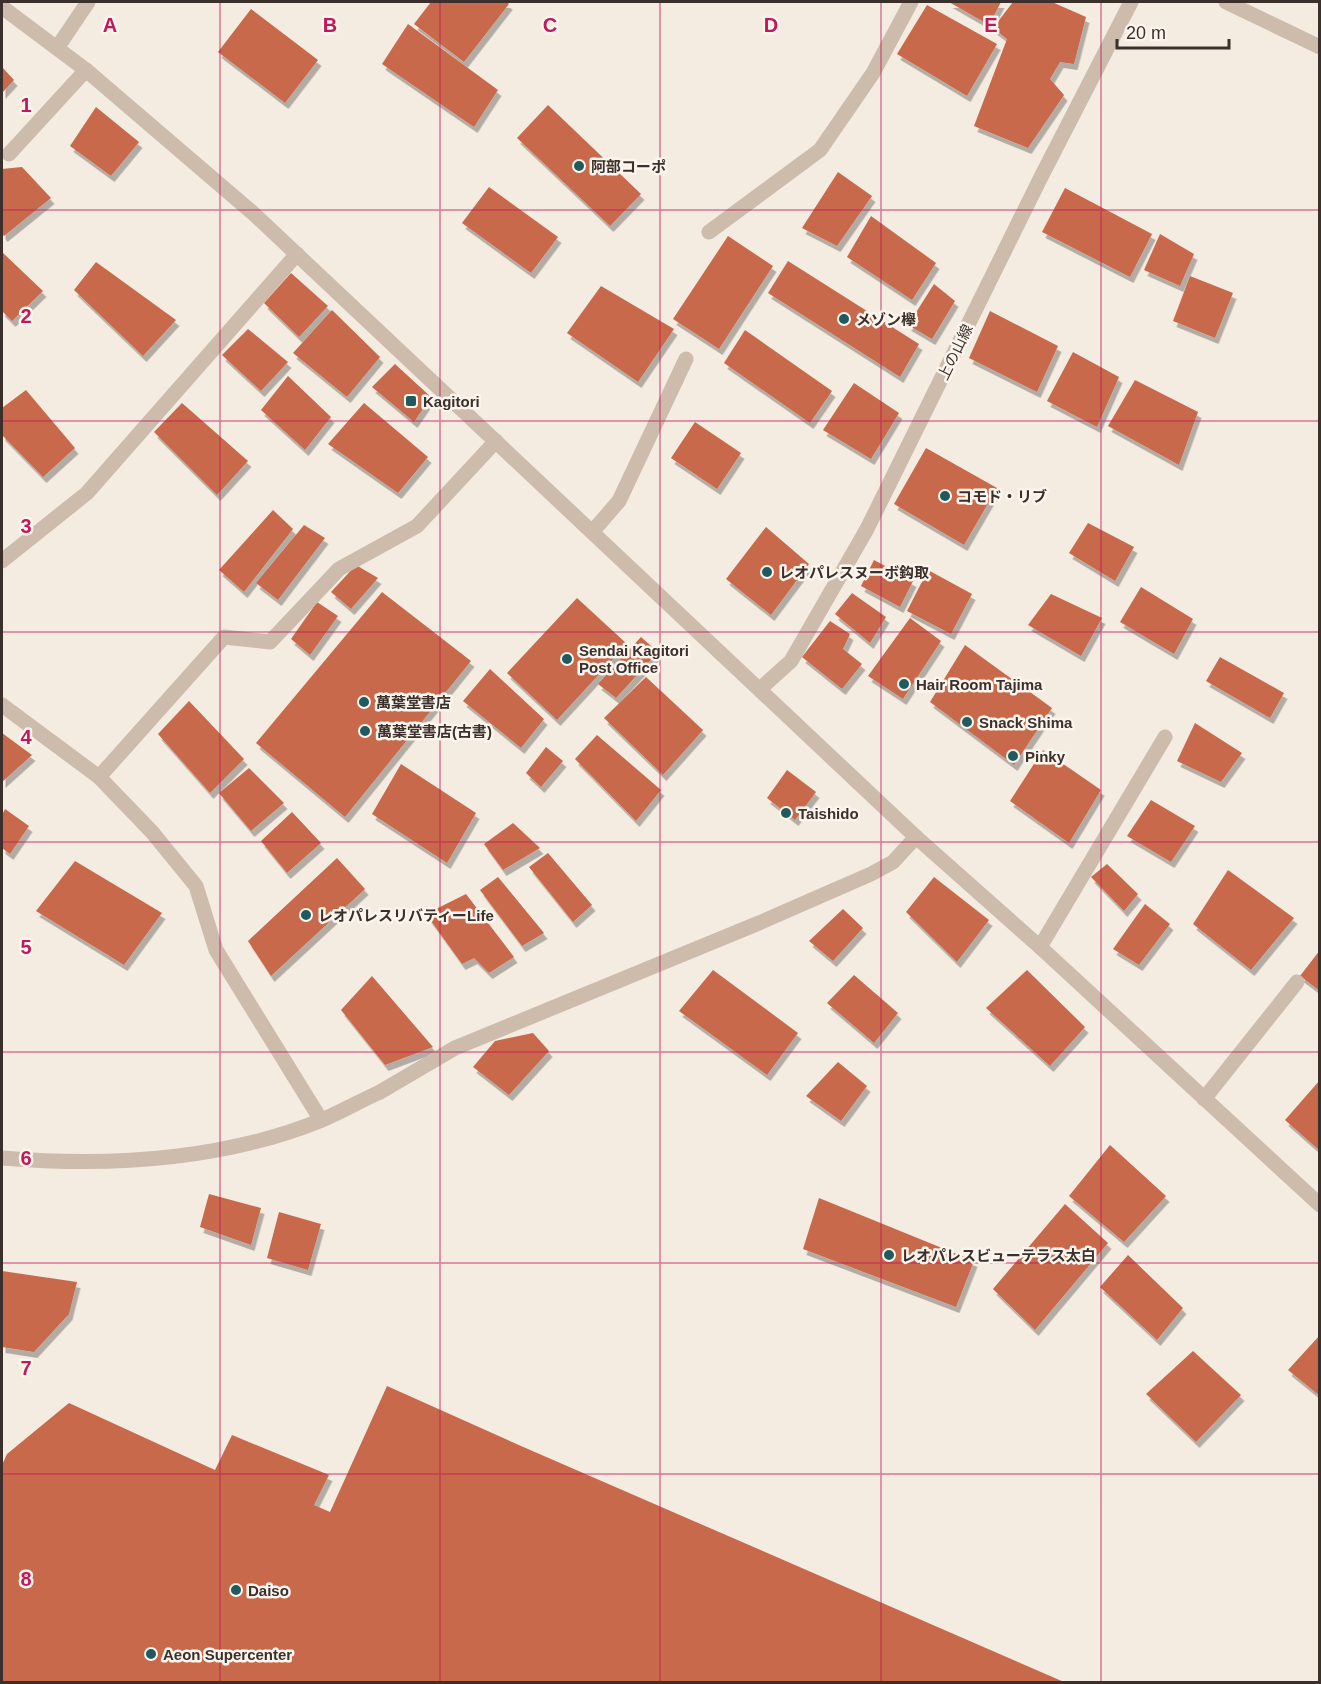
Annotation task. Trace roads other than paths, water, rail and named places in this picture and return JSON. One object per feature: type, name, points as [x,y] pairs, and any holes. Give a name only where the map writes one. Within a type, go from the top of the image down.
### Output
[{"type":"street","points":[[57,48],[88,2]]},
{"type":"street","points":[[709,232],[820,150],[873,73],[911,2]]},
{"type":"street","name":"上の山線","points":[[760,689],[791,661],[867,529],[1040,179],[1131,2]]},
{"type":"street","points":[[1226,2],[1320,47]]},
{"type":"street","points":[[2,7],[87,70],[297,254],[916,837],[1040,947],[1320,1205]]},
{"type":"street","points":[[9,154],[87,70]]},
{"type":"street","points":[[2,561],[87,493],[297,254]]},
{"type":"street","points":[[593,531],[619,501],[686,359]]},
{"type":"street","points":[[99,777],[224,637],[270,642],[339,569],[417,526],[496,441]]},
{"type":"street","points":[[2,705],[99,777],[152,832],[196,886],[216,950],[321,1120]]},
{"type":"street","points":[[1040,947],[1165,737]]},
{"type":"street","points":[[2,1158],[66,1163],[118,1162],[181,1155],[242,1144],[321,1120],[380,1092],[455,1048],[748,928],[871,874],[892,862],[916,837]]},
{"type":"street","points":[[1204,1099],[1297,982]]},
{"type":"place","name":"阿部コーポ","points":[[579,166]]},
{"type":"place","name":"メゾン欅","points":[[844,319]]},
{"type":"place","name":"Kagitori","points":[[411,401]]},
{"type":"place","name":"コモド・リブ","points":[[945,496]]},
{"type":"place","name":"レオパレスヌーボ鈎取","points":[[767,572]]},
{"type":"place","name":"Sendai Kagitori Post Office","points":[[567,659]]},
{"type":"place","name":"Hair Room Tajima","points":[[904,684]]},
{"type":"place","name":"萬葉堂書店","points":[[364,702]]},
{"type":"place","name":"Snack Shima","points":[[967,722]]},
{"type":"place","name":"萬葉堂書店(古書)","points":[[365,731]]},
{"type":"place","name":"Pinky","points":[[1013,756]]},
{"type":"place","name":"Taishido","points":[[786,813]]},
{"type":"place","name":"レオパレスリバティーLife","points":[[306,915]]},
{"type":"place","name":"レオパレスビューテラス太白","points":[[889,1255]]},
{"type":"place","name":"Daiso","points":[[236,1590]]},
{"type":"place","name":"Aeon Supercenter","points":[[151,1654]]}]
